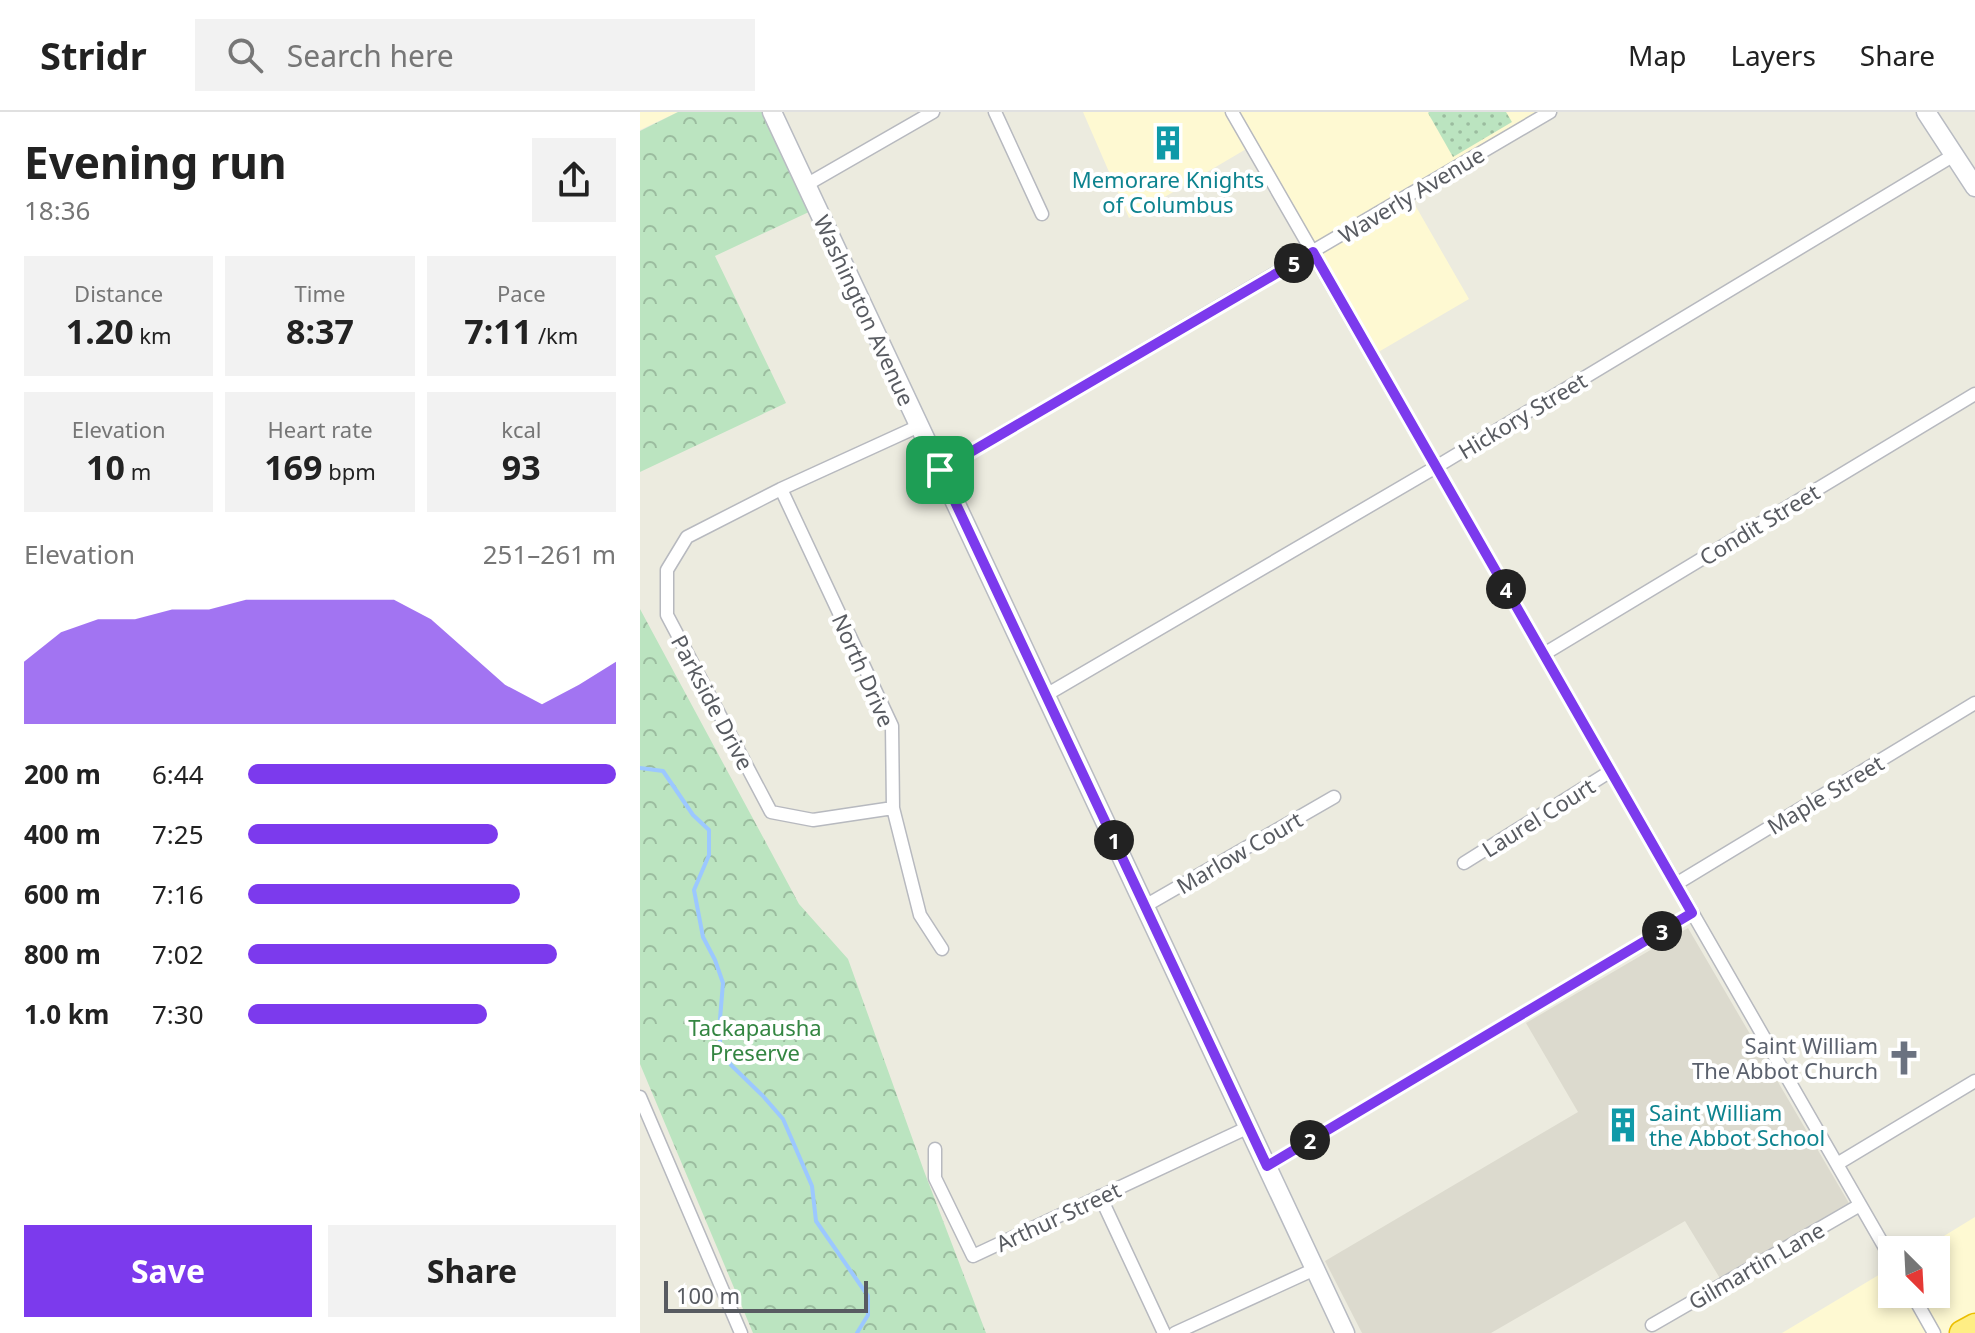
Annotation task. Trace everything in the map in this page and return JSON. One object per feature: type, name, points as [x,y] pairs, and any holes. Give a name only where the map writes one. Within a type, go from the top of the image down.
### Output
[{"type":"highway","points":[[1962,1333],[1975,1326]]},
{"type":"street","name":"Washington Avenue","points":[[772,112],[1345,1333]]},
{"type":"street","points":[[806,185],[933,112]]},
{"type":"street","points":[[995,112],[1042,214]]},
{"type":"street","points":[[1232,112],[1878,1236]]},
{"type":"street","points":[[1521,112],[1529,125]]},
{"type":"street","name":"Waverly Avenue","points":[[940,470],[1550,112]]},
{"type":"street","points":[[1926,112],[1975,187]]},
{"type":"street","name":"Hickory Street","points":[[1046,695],[1436,467],[1954,155]]},
{"type":"street","name":"Condit Street","points":[[1544,654],[1975,394]]},
{"type":"street","name":"Parkside Drive","points":[[893,808],[813,820],[771,812],[667,615],[667,570],[687,537],[781,489],[919,426]]},
{"type":"street","name":"North Drive","points":[[781,489],[892,726],[893,808],[920,915],[942,949]]},
{"type":"street","name":"Maple Street","points":[[1676,884],[1975,703]]},
{"type":"street","name":"Laurel Court","points":[[1464,863],[1611,771]]},
{"type":"street","name":"Marlow Court","points":[[1145,906],[1334,797]]},
{"type":"street","points":[[1267,1166],[1692,913]]},
{"type":"street","points":[[1837,1164],[1975,1081]]},
{"type":"street","points":[[640,1097],[741,1333]]},
{"type":"street","name":"Arthur Street","points":[[935,1149],[935,1178],[973,1256],[1249,1127]]},
{"type":"street","points":[[1100,1196],[1164,1333]]},
{"type":"street","name":"Gilmartin Lane","points":[[1652,1325],[1860,1205]]},
{"type":"street","points":[[1175,1333],[1315,1269]]},
{"type":"street","points":[[1920,1308],[1934,1333]]},
{"type":"shaded area","points":[[640,112],[678,112],[640,130]]},
{"type":"shaded area","points":[[1083,112],[1553,112],[1411,198],[1469,299],[1375,354],[1253,145],[1129,218]]},
{"type":"shaded area","points":[[1688,928],[1850,1205],[1721,1280],[1685,1221],[1491,1333],[1362,1333],[1325,1261],[1578,1112],[1526,1023]]},
{"type":"shaded area","points":[[1975,1217],[1975,1325],[1962,1333],[1782,1333],[1878,1275],[1878,1308],[1950,1308],[1950,1236],[1944,1236]]},
{"type":"green space","points":[[678,112],[762,112],[811,211],[715,256],[786,403],[640,472],[640,131]]},
{"type":"green space","points":[[1429,112],[1506,112],[1512,122],[1453,157]]},
{"type":"green space","name":"Tackapausha Preserve","points":[[640,609],[799,904],[848,959],[986,1333],[753,1333],[640,1064]]},
{"type":"waterway","points":[[640,768],[663,771],[693,815],[709,830],[709,855],[694,890],[703,937],[723,983],[720,1048],[731,1065],[783,1119],[812,1186],[816,1221],[868,1296],[868,1315],[857,1333]]},
{"type":"place","name":"Memorare Knights of Columbus","points":[[1168,143]]},
{"type":"place","name":"Saint William The Abbot Church","points":[[1904,1058]]},
{"type":"place","name":"Saint William the Abbot School","points":[[1623,1125]]},
{"type":"route","points":[[1313,252],[1692,913],[1267,1166],[940,470],[1313,252]]}]
